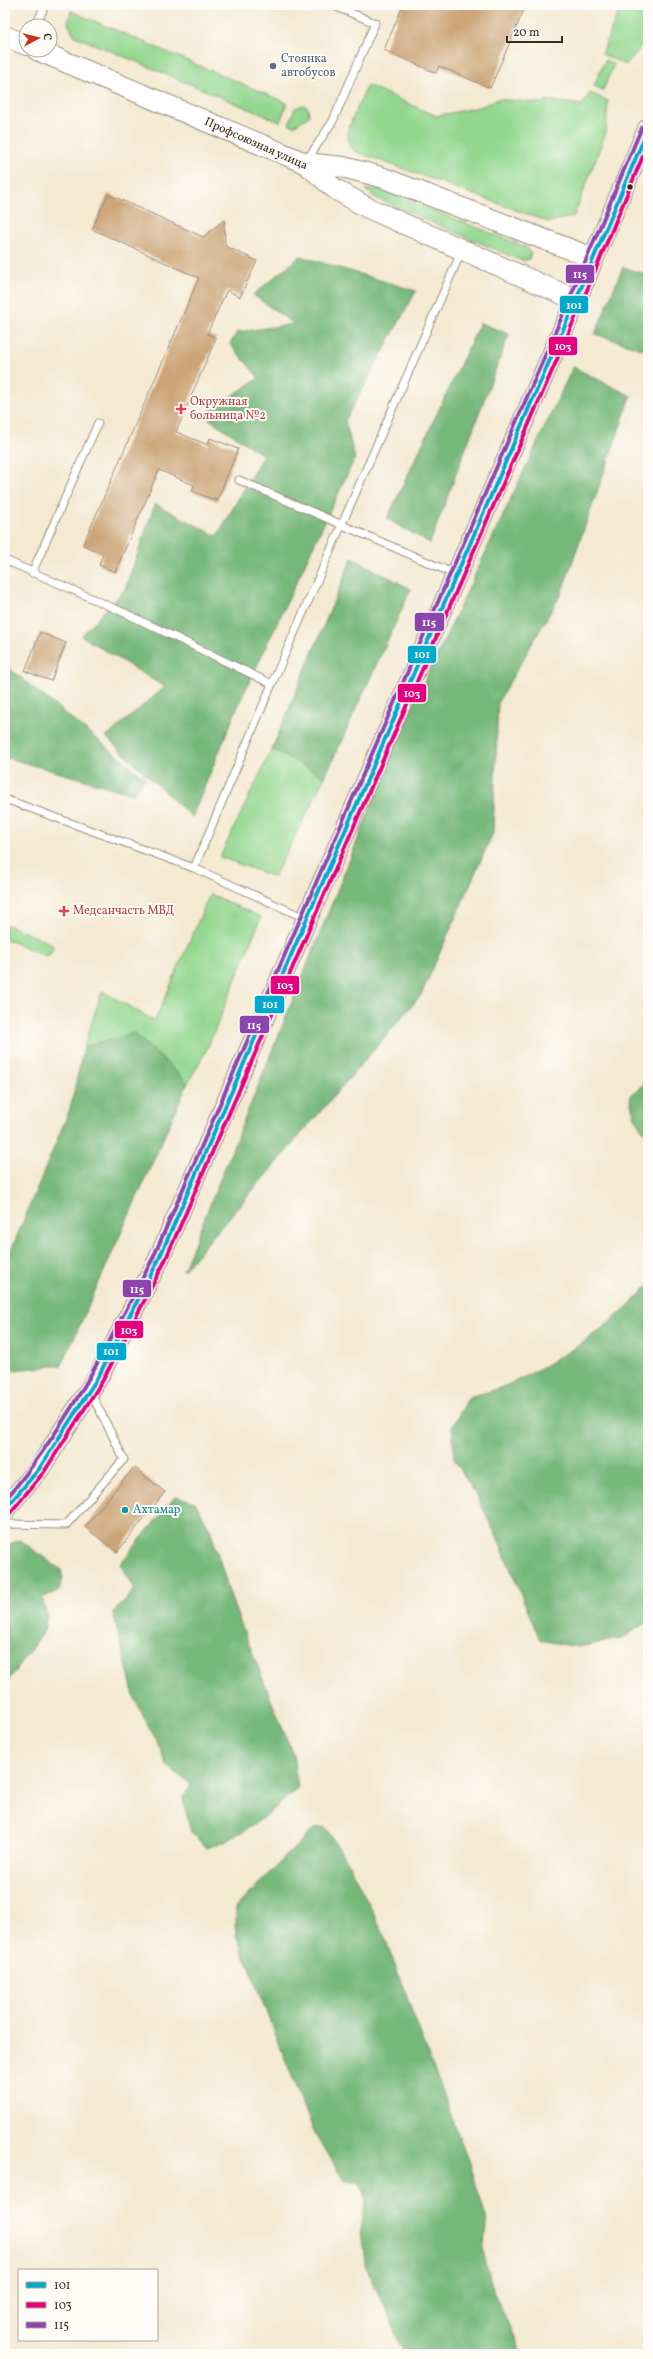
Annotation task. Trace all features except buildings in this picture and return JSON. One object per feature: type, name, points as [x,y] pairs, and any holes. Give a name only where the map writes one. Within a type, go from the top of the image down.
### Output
[{"type":"main road","points":[[5,36],[18,42]]},
{"type":"main road","name":"Профсоюзная улица","points":[[57,58],[305,163],[335,189],[368,208],[576,300]]},
{"type":"main road","points":[[5,1509],[39,1469],[90,1390],[158,1261],[457,575],[648,129]]},
{"type":"main road","points":[[305,163],[344,168],[381,177],[593,258]]},
{"type":"lane","points":[[39,18],[45,5]]},
{"type":"lane","points":[[305,163],[333,121],[375,23],[332,5]]},
{"type":"lane","points":[[194,868],[272,684],[462,250]]},
{"type":"lane","points":[[32,573],[98,423]]},
{"type":"lane","points":[[239,480],[457,575]]},
{"type":"lane","points":[[5,560],[127,614],[272,684]]},
{"type":"lane","points":[[5,799],[194,868],[307,919]]},
{"type":"lane","points":[[5,1524],[66,1526],[124,1459],[90,1390]]},
{"type":"green space","points":[[621,5],[648,5],[647,33],[643,44],[626,65],[602,54]]},
{"type":"green space","points":[[71,11],[287,103],[280,122],[75,36],[68,23]]},
{"type":"green space","points":[[605,60],[614,64],[603,90],[594,86]]},
{"type":"green space","points":[[367,85],[436,116],[480,107],[498,99],[542,103],[547,100],[582,105],[590,93],[608,101],[606,132],[574,216],[549,222],[354,151],[349,144],[347,132]]},
{"type":"green space","points":[[304,105],[308,108],[309,116],[294,126],[289,124],[295,108]]},
{"type":"green space","points":[[380,189],[526,247],[531,253],[529,259],[522,261],[376,198],[366,190]]},
{"type":"green space","points":[[300,256],[416,291],[345,421],[355,458],[238,706],[192,817],[106,737],[165,687],[81,636],[125,589],[155,504],[217,536],[263,455],[203,415],[259,378],[230,344],[237,332],[294,324],[253,295]]},
{"type":"green space","points":[[623,267],[648,275],[648,351],[595,334]]},
{"type":"green space","points":[[480,323],[509,334],[430,543],[387,519]]},
{"type":"green space","points":[[573,367],[631,396],[561,594],[498,702],[493,833],[421,995],[183,1271],[405,723]]},
{"type":"green space","points":[[352,558],[411,589],[325,777],[272,749]]},
{"type":"green space","points":[[5,665],[145,778],[133,794],[5,757]]},
{"type":"green space","points":[[272,749],[325,777],[274,877],[220,857]]},
{"type":"green space","points":[[210,894],[261,917],[208,1047],[188,1083],[134,1033],[84,1047],[102,991],[155,1021]]},
{"type":"green space","points":[[5,924],[50,943],[53,947],[50,954],[46,956],[5,939]]},
{"type":"green space","points":[[134,1033],[188,1083],[62,1365],[5,1371],[5,1265],[70,1109],[84,1047]]},
{"type":"green space","points":[[648,1080],[648,1139],[636,1120],[629,1097]]},
{"type":"green space","points":[[648,1285],[648,1622],[621,1639],[578,1647],[540,1640],[500,1544],[479,1500],[454,1459],[452,1427],[469,1397],[512,1383],[567,1353],[618,1315]]},
{"type":"green space","points":[[176,1496],[195,1502],[210,1529],[233,1604],[293,1755],[298,1787],[277,1807],[256,1823],[233,1837],[206,1848],[191,1832],[183,1800],[190,1783],[166,1766],[157,1741],[134,1696],[113,1613],[135,1589],[120,1564]]},
{"type":"green space","points":[[20,1540],[61,1570],[63,1578],[59,1591],[42,1598],[47,1615],[44,1631],[5,1685],[5,1546]]},
{"type":"green space","points":[[325,1827],[347,1861],[381,1928],[467,2158],[487,2220],[483,2251],[491,2283],[521,2354],[404,2354],[365,2262],[361,2229],[366,2200],[360,2183],[344,2181],[314,2132],[236,1935],[236,1907],[314,1828]]},
{"type":"transit line","name":"115","points":[[5,1500],[48,1443],[86,1384],[153,1258],[570,298],[642,127]]},
{"type":"transit line","name":"101","points":[[5,1509],[39,1469],[98,1377],[158,1261],[576,300],[648,129]]},
{"type":"transit line","name":"103","points":[[10,1513],[44,1472],[103,1380],[164,1263],[582,302],[648,144]]},
{"type":"place","name":"Стоянка автобусов","points":[[273,66]]},
{"type":"place","name":"Окружная больница №2","points":[[181,409]]},
{"type":"place","name":"Медсанчасть МВД","points":[[64,911]]},
{"type":"place","name":"Ахтамар","points":[[125,1510]]}]
